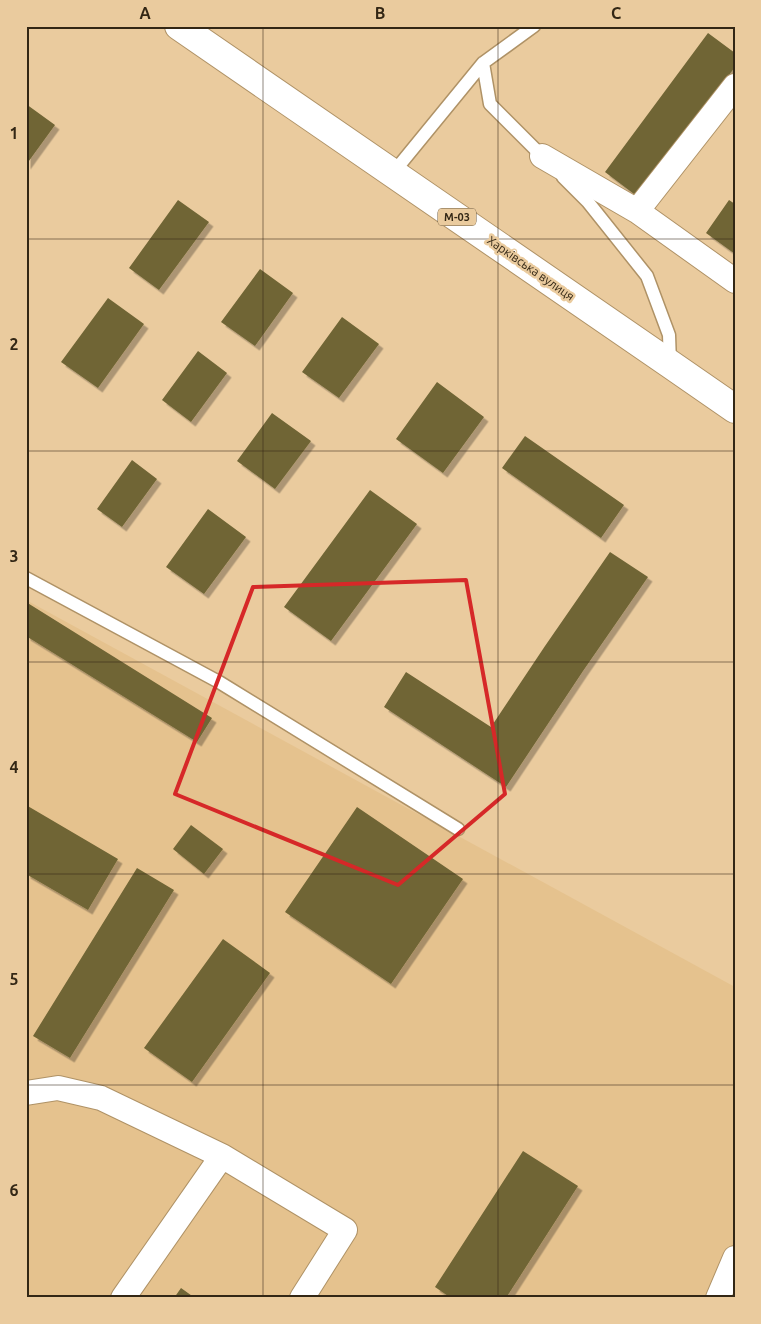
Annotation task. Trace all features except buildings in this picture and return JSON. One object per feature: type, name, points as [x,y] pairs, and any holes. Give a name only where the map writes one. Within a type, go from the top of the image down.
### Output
[{"type":"highway","name":"Харківська вулиця","points":[[179,26],[735,410]]},
{"type":"street","points":[[637,211],[735,86]]},
{"type":"street","points":[[542,156],[637,211],[735,281]]},
{"type":"street","points":[[26,1093],[58,1088],[101,1098],[222,1156],[345,1230],[302,1298]]},
{"type":"street","points":[[123,1298],[222,1156]]},
{"type":"street","points":[[718,1298],[735,1258]]},
{"type":"lane","points":[[393,173],[482,63],[534,26]]},
{"type":"lane","points":[[482,63],[490,104],[588,202],[647,276],[669,335],[670,364]]},
{"type":"lane","points":[[26,578],[219,682],[458,829]]},
{"type":"highlighted area","points":[[466,580],[505,794],[398,885],[175,794],[253,587]]},
{"type":"shaded area","points":[[26,600],[735,987],[735,1253],[713,1298],[26,1298]]}]
